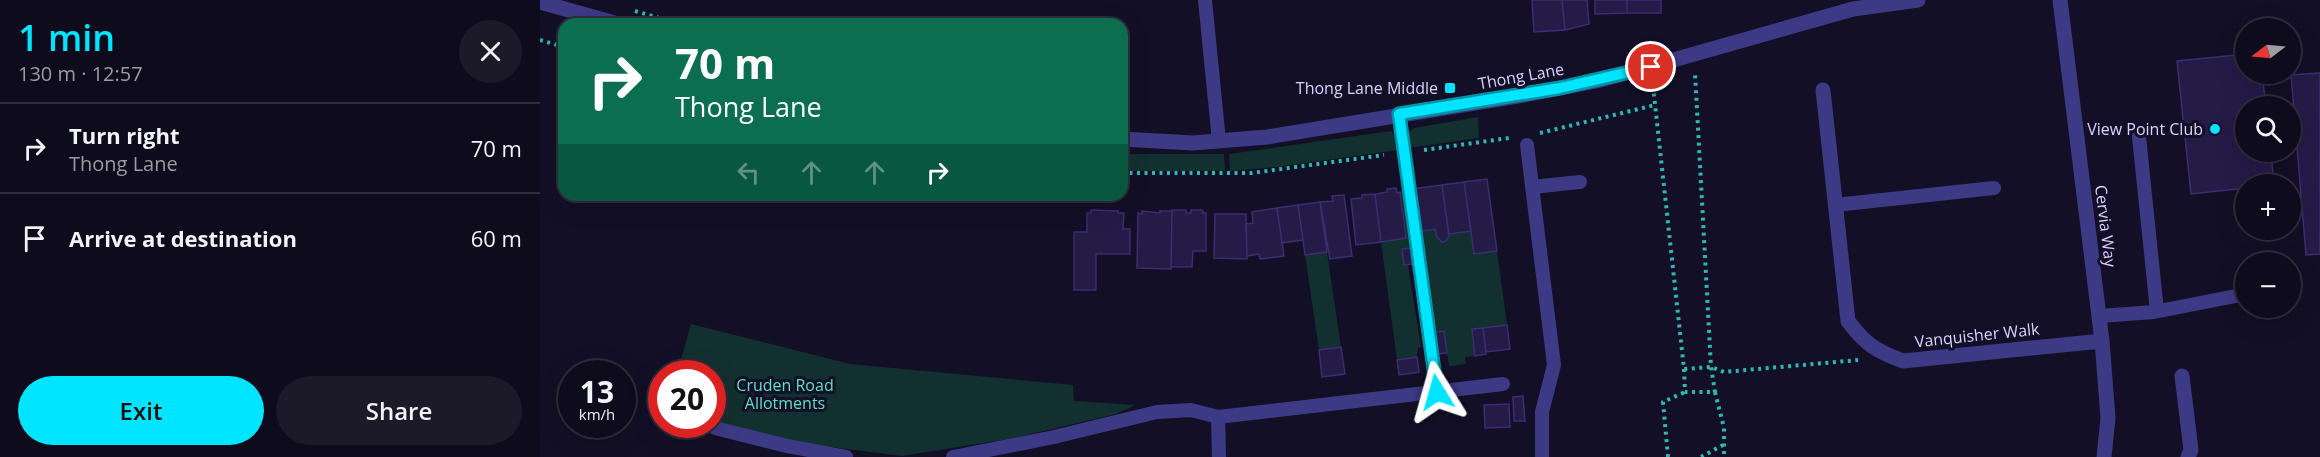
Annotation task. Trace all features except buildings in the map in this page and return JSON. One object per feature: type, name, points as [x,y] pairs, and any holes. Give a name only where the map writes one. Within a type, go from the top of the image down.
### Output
[{"type":"street","name":"Thong Lane","points":[[1128,139],[1193,143],[1267,137],[1524,95],[1596,81],[1651,67],[1853,9],[1918,0]]},
{"type":"street","name":"Cervia Way","points":[[2060,0],[2102,340],[2108,418],[2104,457]]},
{"type":"street","points":[[540,3],[596,18]]},
{"type":"street","points":[[1823,90],[1834,205]]},
{"type":"street","name":"Vanquisher Walk","points":[[1834,205],[1848,321],[1862,340],[1880,352],[1904,361],[2102,340]]},
{"type":"street","points":[[2182,376],[2191,450],[2188,457]]},
{"type":"lane","points":[[1205,0],[1219,141]]},
{"type":"lane","points":[[1399,114],[1437,392]]},
{"type":"lane","points":[[2139,137],[2157,311]]},
{"type":"lane","points":[[1527,145],[1554,366],[1542,412],[1542,457]]},
{"type":"lane","points":[[1532,187],[1580,182]]},
{"type":"lane","points":[[1834,205],[1994,188]]},
{"type":"lane","points":[[2099,316],[2157,311],[2235,296]]},
{"type":"lane","points":[[954,457],[1054,437],[1157,412],[1191,410],[1218,417],[1503,384]]},
{"type":"lane","points":[[1218,417],[1219,457]]},
{"type":"lane","points":[[726,431],[787,446],[846,457]]},
{"type":"path","points":[[540,39],[558,44]]},
{"type":"path","points":[[1694,54],[1711,367],[1724,428],[1725,457]]},
{"type":"path","points":[[1651,67],[1685,392]]},
{"type":"path","points":[[1683,369],[1711,367],[1724,372],[1893,357]]},
{"type":"path","points":[[1668,457],[1663,402],[1685,392],[1715,392]]},
{"type":"path","points":[[1701,457],[1723,445]]},
{"type":"green space","points":[[1478,117],[1479,138],[1408,148],[1409,132],[1414,128]]},
{"type":"green space","points":[[1391,131],[1396,137],[1398,150],[1277,167],[1230,171],[1229,154]]},
{"type":"green space","points":[[1128,154],[1224,154],[1225,171],[1128,171]]},
{"type":"green space","points":[[1400,192],[1403,192],[1412,264],[1408,265],[1421,347],[1418,348],[1417,357],[1397,360],[1381,242],[1406,238]]},
{"type":"green space","points":[[1415,207],[1419,207],[1422,231],[1435,229],[1437,237],[1442,242],[1446,241],[1449,234],[1471,231],[1474,254],[1497,251],[1507,325],[1472,329],[1475,356],[1465,357],[1466,364],[1449,366],[1444,331],[1431,333]]},
{"type":"green space","points":[[1327,252],[1341,347],[1319,350],[1305,255]]},
{"type":"green space","name":"Cruden Road Allotments","points":[[691,324],[850,364],[1073,385],[1074,401],[1135,405],[1116,414],[1014,438],[902,456],[784,441],[726,425],[726,360],[681,360]]},
{"type":"place","name":"Thong Lane Middle","points":[[1450,88]]},
{"type":"place","name":"View Point Club","points":[[2215,129]]},
{"type":"route","points":[[1437,392],[1399,114],[1524,95],[1596,81],[1651,67]]}]
